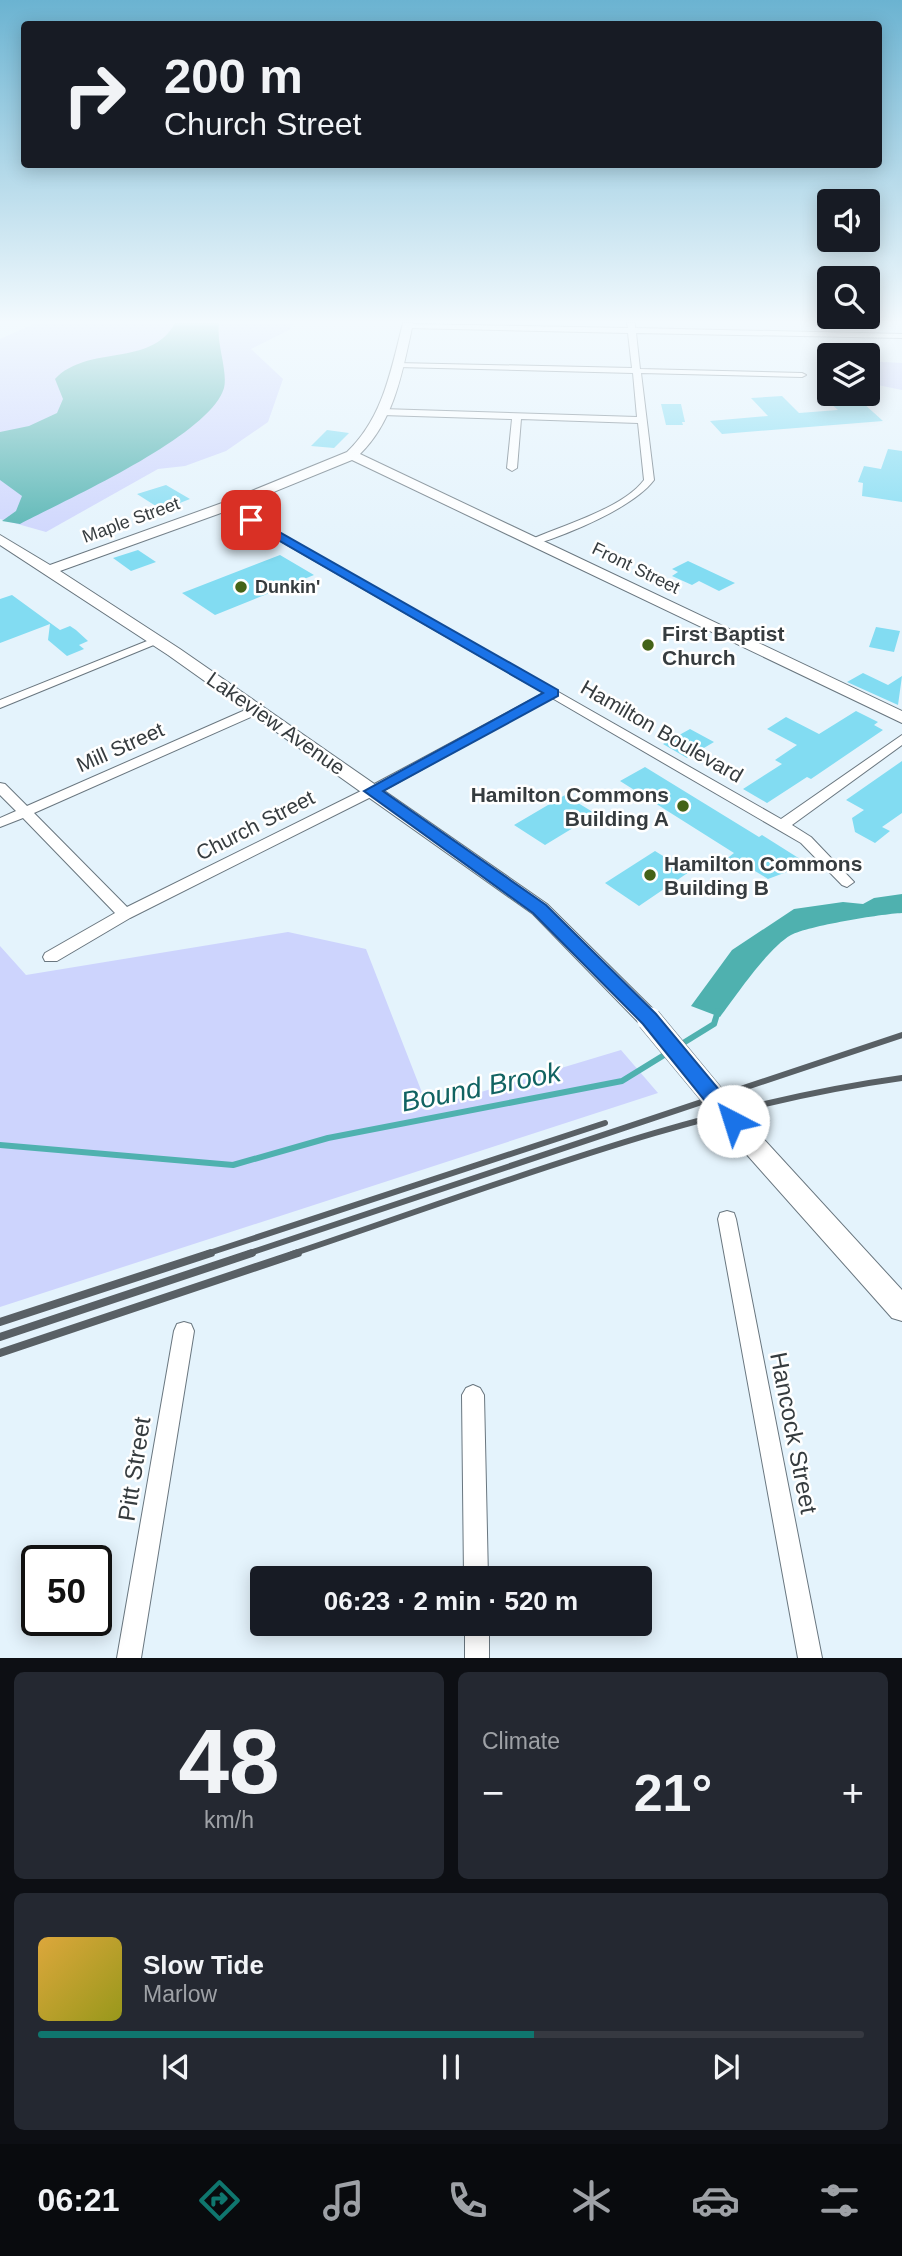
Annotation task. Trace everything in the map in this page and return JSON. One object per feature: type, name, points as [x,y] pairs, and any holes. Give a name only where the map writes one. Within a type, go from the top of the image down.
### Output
[{"type":"main road","points":[[227,506],[352,455],[368,440],[386,400]]},
{"type":"main road","name":"Front Street","points":[[352,455],[902,718]]},
{"type":"main road","name":"Maple Street","points":[[49,570],[227,506]]},
{"type":"main road","name":"Lakeview Avenue","points":[[0,538],[157,640],[540,909],[649,1019],[750,1141],[902,1309]]},
{"type":"street","points":[[536,541],[631,498],[647,487],[649,480],[640,400]]},
{"type":"street","points":[[382,412],[642,420]]},
{"type":"street","points":[[512,468],[517,416]]},
{"type":"street","name":"Hamilton Boulevard","points":[[227,506],[782,825],[806,840],[847,882]]},
{"type":"street","points":[[0,704],[157,640]]},
{"type":"street","name":"Church Street","points":[[51,957],[125,914],[372,791],[553,693]]},
{"type":"street","name":"Mill Street","points":[[0,823],[257,710]]},
{"type":"street","points":[[782,825],[902,738]]},
{"type":"street","points":[[0,788],[125,914]]},
{"type":"street","name":"Hancock Street","points":[[726,1219],[810,1657]]},
{"type":"street","name":"Pitt Street","points":[[129,1657],[184,1331]]},
{"type":"street","points":[[473,1395],[476,1566]]},
{"type":"street","points":[[477,1636],[478,1657]]},
{"type":"shaded area","points":[[0,400],[276,400],[268,422],[226,451],[185,466],[158,469],[46,532],[0,519]]},
{"type":"shaded area","points":[[62,400],[217,400],[193,426],[134,465],[20,524],[2,521],[16,511],[22,496],[0,480],[0,432],[29,426],[57,413]]},
{"type":"shaded area","points":[[902,894],[902,913],[828,924],[791,935],[782,941],[743,985],[720,1017],[691,1006],[732,950],[794,909],[843,902],[863,904],[874,898]]},
{"type":"shaded area","points":[[288,932],[366,949],[428,1108],[621,1050],[658,1093],[0,1307],[0,946],[26,975]]},
{"type":"building","points":[[753,400],[786,400],[799,413],[838,410],[834,406],[866,406],[883,421],[722,434],[710,421],[768,416]]},
{"type":"building","points":[[661,404],[681,404],[685,422],[682,422],[683,425],[666,425]]},
{"type":"building","points":[[327,430],[349,433],[334,448],[311,446]]},
{"type":"building","points":[[888,449],[902,451],[902,502],[862,496],[863,483],[858,482],[864,466],[881,469]]},
{"type":"building","points":[[166,485],[190,499],[162,510],[137,494]]},
{"type":"building","points":[[138,550],[156,562],[131,571],[113,558]]},
{"type":"building","name":"Dunkin'","points":[[280,555],[314,575],[215,615],[182,593]]},
{"type":"building","points":[[688,561],[735,583],[719,591],[699,581],[692,585],[672,576],[678,572],[672,569]]},
{"type":"building","points":[[12,595],[60,630],[70,626],[76,630],[88,641],[79,645],[84,649],[67,656],[48,640],[50,624],[0,643],[0,599]]},
{"type":"building","points":[[876,627],[900,631],[894,652],[869,647]]},
{"type":"building","points":[[863,673],[888,685],[902,676],[898,705],[847,682]]},
{"type":"building","points":[[856,711],[878,722],[874,725],[883,730],[811,779],[807,777],[767,803],[743,789],[782,764],[775,760],[797,745],[767,729],[786,717],[819,734]]},
{"type":"building","points":[[690,729],[714,742],[687,758],[663,744]]},
{"type":"building","points":[[902,761],[902,813],[882,827],[890,831],[875,843],[855,832],[852,818],[864,810],[846,800]]},
{"type":"building","points":[[645,767],[808,864],[768,879],[750,868],[744,871],[725,860],[734,853],[620,781]]},
{"type":"building","points":[[565,795],[596,814],[545,845],[514,825]]},
{"type":"building","name":"Hamilton Commons Building B","points":[[655,851],[689,872],[639,906],[605,883]]},
{"type":"waterway","name":"Bound Brook","points":[[680,1045],[714,1024],[718,1011]]},
{"type":"waterway","name":"Bound Brook","points":[[0,1145],[233,1165],[328,1138],[622,1081],[669,1052]]},
{"type":"railway","points":[[247,1254],[902,1035]]},
{"type":"railway","points":[[292,1254],[518,1177],[670,1129],[746,1108],[902,1078]]},
{"type":"railway","points":[[206,1254],[605,1123]]},
{"type":"railway","points":[[0,1322],[211,1253]]},
{"type":"railway","points":[[0,1337],[252,1253]]},
{"type":"railway","points":[[0,1353],[298,1253]]},
{"type":"place","name":"Dunkin'","points":[[241,587]]},
{"type":"place","name":"First Baptist Church","points":[[648,645]]},
{"type":"place","name":"Hamilton Commons Building A","points":[[683,806]]},
{"type":"place","name":"Hamilton Commons Building B","points":[[650,875]]},
{"type":"route","points":[[251,520],[553,693],[372,791],[540,909],[649,1019],[733,1121]]}]
